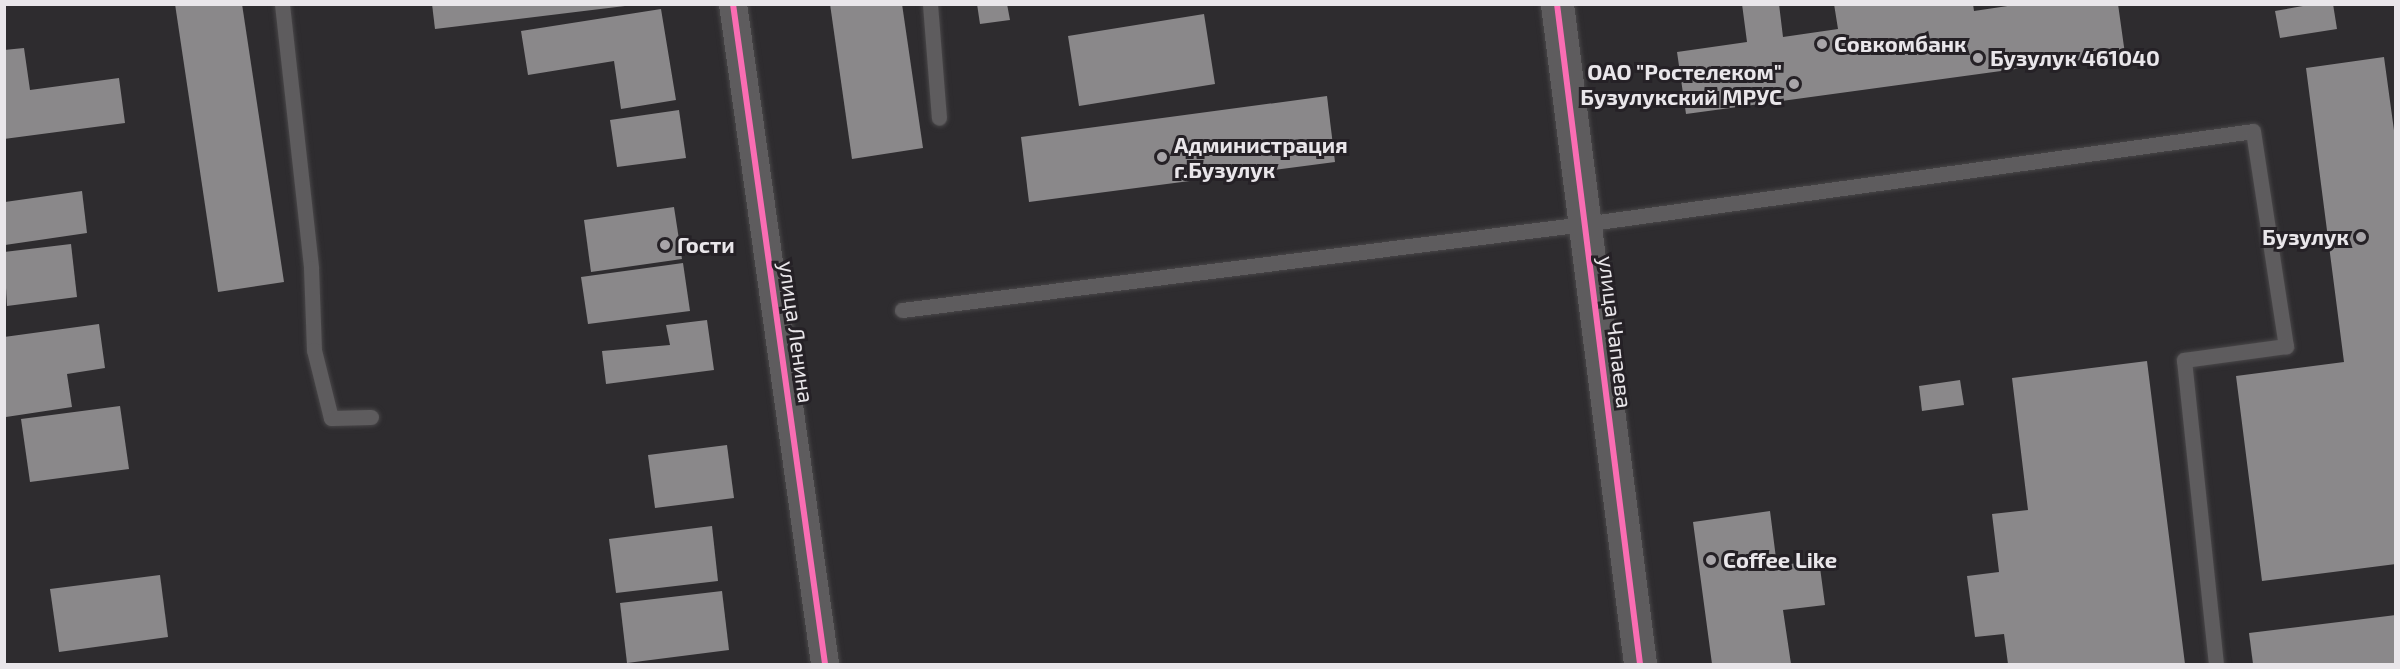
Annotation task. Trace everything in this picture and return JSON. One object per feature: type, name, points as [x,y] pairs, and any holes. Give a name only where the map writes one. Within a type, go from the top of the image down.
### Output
[{"type":"street","name":"улица Ленина","points":[[733,4],[825,664]]},
{"type":"street","name":"улица Чапаева","points":[[1557,4],[1640,664]]},
{"type":"lane","points":[[282,4],[311,268],[314,350],[332,418],[371,417]]},
{"type":"lane","points":[[930,4],[939,118]]},
{"type":"lane","points":[[902,310],[1584,224],[2253,130],[2286,346],[2184,360],[2216,664]]},
{"type":"building","points":[[175,4],[242,4],[284,282],[218,292]]},
{"type":"building","points":[[432,4],[625,4],[625,6],[435,29]]},
{"type":"building","points":[[830,4],[902,4],[923,148],[852,159]]},
{"type":"building","points":[[977,4],[1007,4],[1010,20],[980,24]]},
{"type":"building","name":"ОАО \"Ростелеком\" Бузулукский МРУС","points":[[1742,4],[1779,4],[1783,37],[1838,29],[1834,4],[1973,4],[1974,11],[2021,4],[2118,4],[2125,54],[1686,114],[1677,52],[1747,42]]},
{"type":"building","points":[[2314,4],[2333,4],[2337,29],[2280,38],[2275,11]]},
{"type":"building","points":[[661,9],[676,100],[621,109],[614,61],[528,75],[521,31]]},
{"type":"building","points":[[1204,14],[1215,84],[1079,106],[1068,36]]},
{"type":"building","points":[[24,48],[30,90],[119,78],[125,123],[4,139],[4,50]]},
{"type":"building","points":[[2384,57],[2396,145],[2396,564],[2262,581],[2236,376],[2344,362],[2306,68]]},
{"type":"building","points":[[1327,96],[1335,162],[1029,202],[1021,137]]},
{"type":"building","points":[[679,110],[686,158],[617,167],[610,120]]},
{"type":"building","points":[[82,191],[87,233],[5,245],[5,202]]},
{"type":"building","points":[[674,207],[682,259],[591,272],[584,220]]},
{"type":"building","points":[[71,244],[77,297],[7,306],[4,252]]},
{"type":"building","points":[[683,263],[690,311],[588,324],[581,277]]},
{"type":"building","points":[[707,320],[714,370],[606,384],[602,351],[670,345],[666,325]]},
{"type":"building","points":[[99,324],[105,368],[67,374],[72,407],[6,417],[4,337]]},
{"type":"building","points":[[2147,361],[2185,664],[2008,664],[2004,634],[1975,637],[1967,576],[1999,572],[1992,514],[2028,510],[2012,378]]},
{"type":"building","points":[[1960,380],[1964,405],[1922,411],[1919,386]]},
{"type":"building","points":[[120,406],[129,469],[30,482],[21,419]]},
{"type":"building","points":[[727,445],[734,498],[655,508],[648,455]]},
{"type":"building","points":[[1770,511],[1777,566],[1819,560],[1825,605],[1783,610],[1791,664],[1712,664],[1693,522]]},
{"type":"building","points":[[712,526],[718,581],[616,593],[609,539]]},
{"type":"building","points":[[160,575],[168,637],[59,652],[50,589]]},
{"type":"building","points":[[722,591],[729,650],[627,663],[620,603]]},
{"type":"building","points":[[2396,615],[2396,664],[2253,664],[2249,633]]},
{"type":"cycle path","points":[[733,4],[825,664]]},
{"type":"cycle path","points":[[1557,4],[1640,664]]},
{"type":"place","name":"Совкомбанк","points":[[1822,44]]},
{"type":"place","name":"Бузулук 461040","points":[[1978,58]]},
{"type":"place","name":"ОАО \"Ростелеком\" Бузулукский МРУС","points":[[1794,84]]},
{"type":"place","name":"Администрация г.Бузулук","points":[[1162,157]]},
{"type":"place","name":"Бузулук","points":[[2361,237]]},
{"type":"place","name":"Гости","points":[[665,245]]},
{"type":"place","name":"Coffee Like","points":[[1711,560]]}]
